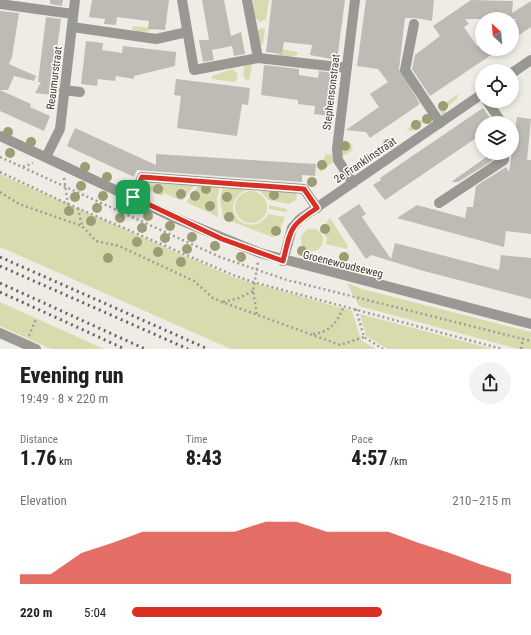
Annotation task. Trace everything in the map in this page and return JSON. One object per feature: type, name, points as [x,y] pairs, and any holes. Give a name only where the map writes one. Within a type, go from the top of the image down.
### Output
[{"type":"street","name":"Reaumurstraat","points":[[46,157],[60,129],[75,0]]},
{"type":"street","points":[[182,0],[194,70],[258,58],[346,68]]},
{"type":"street","points":[[247,0],[258,58]]},
{"type":"street","name":"Stephensonstraat","points":[[353,183],[337,155],[334,123],[346,68],[355,0]]},
{"type":"street","points":[[0,4],[74,14]]},
{"type":"street","points":[[414,24],[405,70],[440,123]]},
{"type":"street","points":[[72,27],[156,39],[187,32]]},
{"type":"street","points":[[519,68],[531,60]]},
{"type":"street","points":[[64,90],[80,92]]},
{"type":"street","name":"2e Franklinstraat","points":[[283,261],[295,223],[475,99]]},
{"type":"street","name":"Groenewoudseweg","points":[[0,136],[222,239],[283,261],[531,324]]},
{"type":"street","points":[[438,203],[504,160]]},
{"type":"street","points":[[133,197],[142,177],[304,189],[317,208]]},
{"type":"street","points":[[0,333],[36,349]]},
{"type":"path","points":[[0,172],[68,204],[233,275],[253,282],[502,349]]},
{"type":"path","points":[[66,187],[68,204]]},
{"type":"path","points":[[0,192],[19,204],[82,226]]},
{"type":"path","points":[[78,208],[82,226],[96,242],[119,246],[194,281],[213,298],[340,345],[364,337]]},
{"type":"path","points":[[256,269],[252,291],[257,315]]},
{"type":"path","points":[[222,302],[238,298],[252,291]]},
{"type":"path","points":[[310,334],[322,333],[332,328],[338,321],[344,306]]},
{"type":"path","points":[[355,309],[364,337],[383,349]]},
{"type":"path","points":[[29,336],[36,319]]},
{"type":"path","points":[[521,349],[523,339]]},
{"type":"green space","points":[[253,0],[269,0],[266,19],[260,22],[255,18]]},
{"type":"green space","points":[[133,26],[150,28],[150,30],[139,32],[132,29]]},
{"type":"green space","points":[[261,28],[265,29],[263,44],[260,46],[257,36],[258,30]]},
{"type":"green space","points":[[276,48],[297,52],[298,54],[290,57],[280,56],[274,53]]},
{"type":"green space","points":[[246,63],[252,63],[249,81],[244,78],[243,72]]},
{"type":"green space","points":[[232,69],[238,74],[237,80],[234,82],[212,79],[212,76]]},
{"type":"green space","points":[[458,94],[457,99],[444,109],[447,114],[443,116],[440,111],[441,106]]},
{"type":"green space","points":[[425,117],[430,118],[433,123],[429,125],[426,121],[411,131],[406,130]]},
{"type":"green space","points":[[341,141],[351,143],[353,150],[345,155],[341,155]]},
{"type":"green space","points":[[326,154],[332,155],[333,162],[320,172],[319,169]]},
{"type":"green space","points":[[0,174],[233,277],[352,311],[361,340],[376,349],[231,349],[0,247]]},
{"type":"green space","points":[[142,182],[195,184],[182,201],[164,193],[162,196],[141,186]]},
{"type":"green space","points":[[200,184],[220,186],[217,199],[218,217],[186,202]]},
{"type":"green space","points":[[223,186],[246,190],[237,197],[233,206],[235,215],[238,220],[243,223],[250,225],[257,224],[261,222],[268,214],[285,217],[278,235],[272,237],[223,218],[220,199]]},
{"type":"green space","points":[[254,189],[296,192],[297,197],[296,200],[289,204],[268,200],[260,191]]},
{"type":"green space","points":[[248,191],[254,191],[263,195],[267,207],[263,219],[254,223],[248,223],[239,219],[235,210],[235,204],[239,195]]},
{"type":"green space","points":[[269,205],[287,209],[286,212],[269,209]]},
{"type":"green space","points":[[330,218],[348,246],[347,249],[326,244],[327,238],[321,230]]},
{"type":"green space","points":[[312,229],[320,232],[323,240],[320,248],[312,251],[304,248],[301,240],[304,232]]},
{"type":"green space","points":[[347,283],[362,289],[531,332],[531,349],[518,349],[359,306]]},
{"type":"green space","points":[[0,302],[104,349],[51,349],[0,326]]},
{"type":"green space","points":[[360,314],[493,349],[388,349],[366,336]]},
{"type":"building","points":[[50,0],[63,0],[62,6],[50,4]]},
{"type":"building","points":[[92,0],[169,0],[165,30],[148,29],[149,21],[117,17],[116,25],[104,24],[105,19],[89,17]]},
{"type":"building","points":[[202,0],[224,0],[231,36],[241,32],[245,54],[234,56],[232,46],[212,50],[214,60],[203,62],[199,40],[209,40]]},
{"type":"building","points":[[272,0],[345,0],[337,60],[310,55],[312,45],[284,42],[282,54],[266,52]]},
{"type":"building","points":[[366,0],[434,0],[432,21],[405,18],[399,69],[420,104],[370,138],[366,132],[346,130],[379,107],[370,94],[388,82],[378,69],[357,66]]},
{"type":"building","points":[[471,0],[513,1],[512,12],[475,12],[475,19],[465,19],[469,24],[464,27],[475,43],[475,56],[490,56],[478,64],[475,64],[475,66],[430,96],[412,69],[415,55],[440,36],[433,26]]},
{"type":"building","points":[[531,1],[531,27],[519,35],[519,12],[514,12]]},
{"type":"building","points":[[0,11],[19,13],[12,57],[9,64],[36,76],[34,81],[14,76],[8,90],[0,90]]},
{"type":"building","points":[[46,17],[61,19],[53,79],[55,79],[53,95],[35,93],[41,82],[38,82]]},
{"type":"building","points":[[86,41],[103,43],[102,50],[122,53],[123,46],[176,52],[175,66],[134,76],[134,79],[116,76],[115,81],[98,79],[97,86],[81,84]]},
{"type":"building","points":[[264,65],[299,69],[299,75],[318,78],[319,71],[335,73],[330,116],[314,114],[315,106],[298,104],[298,100],[261,95]]},
{"type":"building","points":[[176,79],[250,88],[248,105],[242,104],[237,136],[177,128],[181,96],[174,95]]},
{"type":"building","points":[[0,90],[31,104],[30,107],[50,116],[44,131],[0,111]]},
{"type":"building","points":[[483,108],[489,116],[475,116],[475,139],[385,200],[373,185],[381,180],[380,178]]},
{"type":"building","points":[[519,117],[531,119],[527,160],[531,160],[531,234],[506,231],[504,247],[397,218],[417,205],[465,218],[467,207],[473,207],[476,186],[506,167],[509,172],[511,160],[519,160]]},
{"type":"building","points":[[75,128],[156,165],[156,154],[316,164],[315,176],[302,175],[302,182],[137,170],[134,177],[67,146]]},
{"type":"building","points":[[482,160],[493,160],[458,182],[451,182]]},
{"type":"building","points":[[359,204],[366,214],[362,217],[391,259],[395,243],[499,270],[501,255],[531,258],[531,299],[420,270],[371,255],[366,259],[338,218]]},
{"type":"railway","points":[[0,257],[208,349]]},
{"type":"railway","points":[[0,266],[188,349]]},
{"type":"railway","points":[[0,283],[145,349]]},
{"type":"railway","points":[[0,292],[125,349]]},
{"type":"route","points":[[142,177],[304,189],[317,208],[295,223],[292,228],[283,261],[222,239],[133,197],[142,177]]}]
